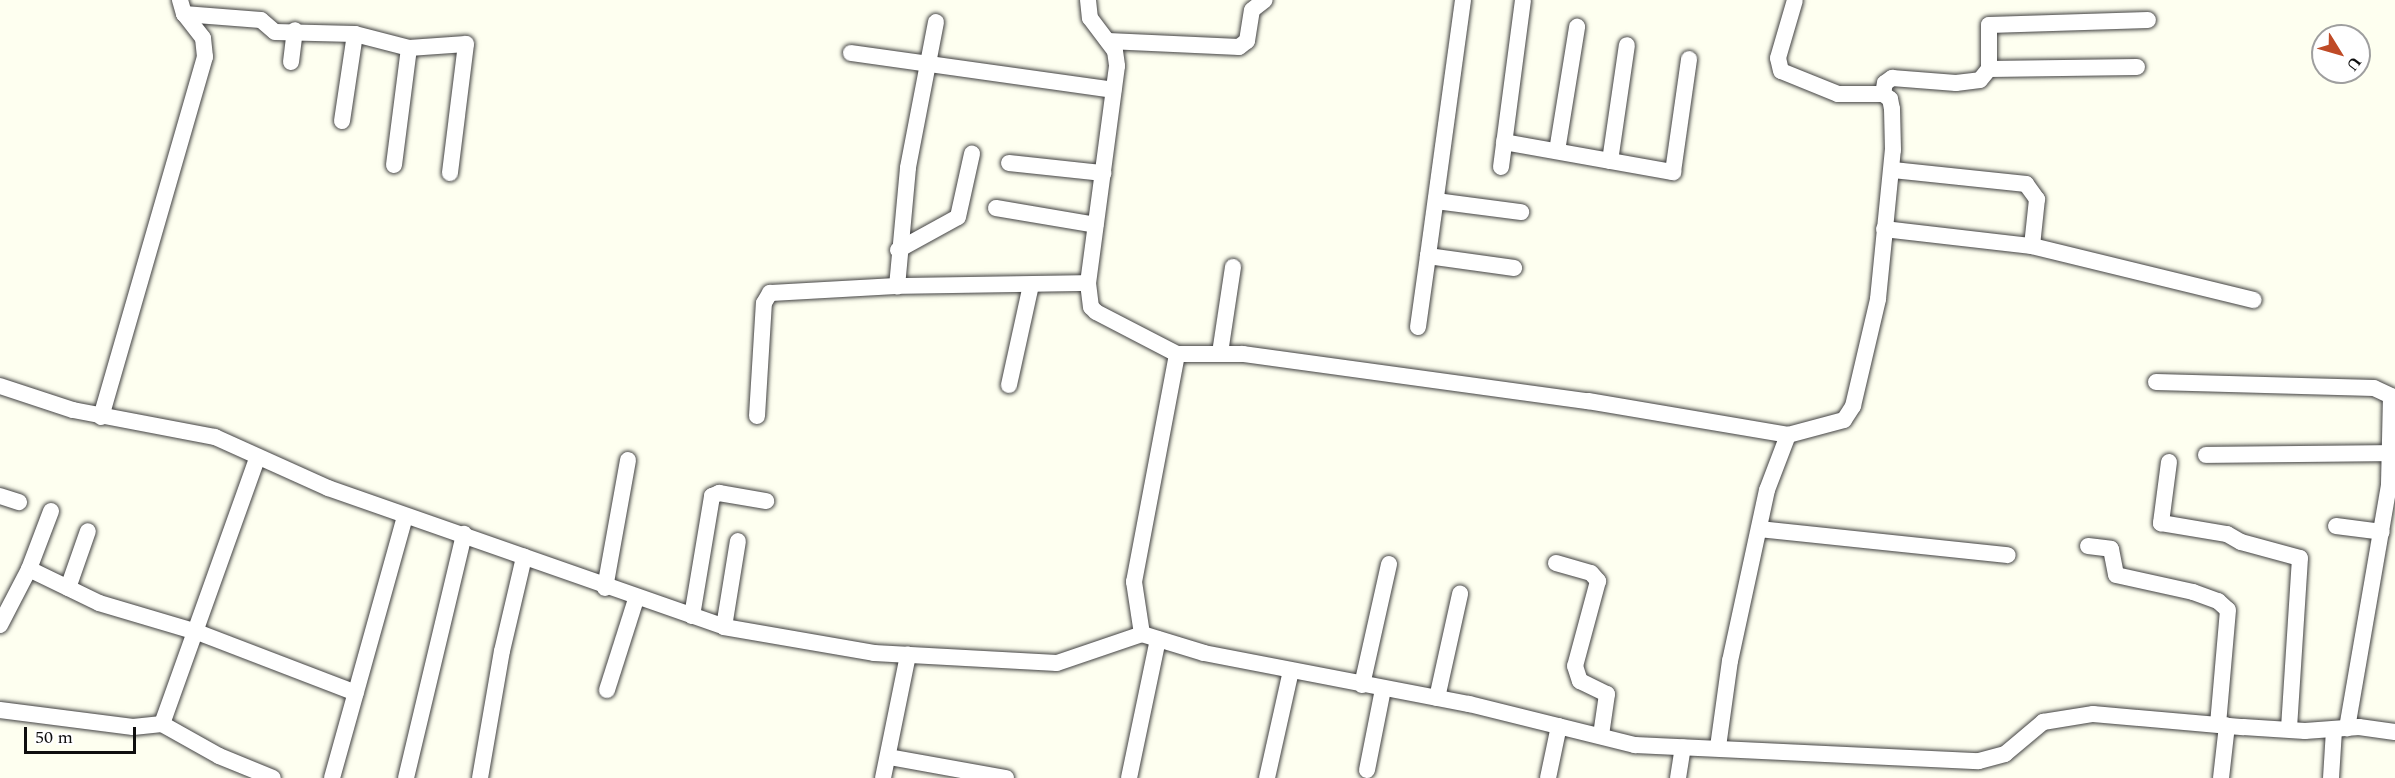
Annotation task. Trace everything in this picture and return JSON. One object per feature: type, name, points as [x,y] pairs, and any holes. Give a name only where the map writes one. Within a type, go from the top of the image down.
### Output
[{"type":"street","points":[[1088,0],[1090,18],[1108,41],[1117,66],[1088,283],[1091,307],[1096,312],[1177,354],[1221,352],[1600,402],[1788,435],[1830,426],[1850,413],[1878,299],[1884,230],[1893,170],[1890,99],[1883,94],[1838,94],[1781,71],[1778,58],[1795,0]]},
{"type":"street","points":[[1108,41],[1239,47],[1247,41],[1252,10],[1265,0]]},
{"type":"street","points":[[1419,327],[1463,0]]},
{"type":"street","points":[[1501,166],[1523,0]]},
{"type":"street","points":[[182,7],[261,20],[274,32],[295,30],[355,34],[409,48],[466,44],[450,173]]},
{"type":"street","points":[[101,417],[205,57],[203,38],[182,7]]},
{"type":"street","points":[[1883,94],[1885,83],[1892,78],[1969,82],[1980,80],[1989,69],[1989,25],[2148,20]]},
{"type":"street","points":[[897,286],[898,250],[926,66],[936,22]]},
{"type":"street","points":[[1557,151],[1577,27]]},
{"type":"street","points":[[291,62],[295,30]]},
{"type":"street","points":[[342,121],[355,34]]},
{"type":"street","points":[[1610,161],[1627,45]]},
{"type":"street","points":[[394,165],[409,48]]},
{"type":"street","points":[[851,53],[926,66],[1113,90]]},
{"type":"street","points":[[1504,142],[1673,172],[1689,59]]},
{"type":"street","points":[[1989,69],[2137,67]]},
{"type":"street","points":[[898,250],[958,217],[972,154]]},
{"type":"street","points":[[1009,163],[1103,173]]},
{"type":"street","points":[[1893,170],[2026,183],[2037,199],[2032,246]]},
{"type":"street","points":[[1436,201],[1521,212]]},
{"type":"street","points":[[996,208],[1096,225]]},
{"type":"street","points":[[1884,230],[2032,246],[2253,300]]},
{"type":"street","points":[[1428,256],[1514,267]]},
{"type":"street","points":[[1221,352],[1233,267]]},
{"type":"street","points":[[757,416],[764,303],[770,293],[897,286],[1088,283]]},
{"type":"street","points":[[1010,385],[1031,285]]},
{"type":"street","points":[[1129,778],[1150,637],[1134,582],[1177,354]]},
{"type":"street","points":[[2156,382],[2374,388],[2391,396],[2394,430],[2382,532],[2331,778]]},
{"type":"street","points":[[0,386],[101,417],[214,436],[257,459],[405,516],[464,534],[605,588],[724,627],[765,637],[908,655],[1057,663],[1150,637],[1291,671],[1437,698],[1601,735],[1635,746],[1718,747],[1996,760],[2035,726],[2058,717],[2116,715],[2289,729],[2395,732]]},
{"type":"street","points":[[1718,747],[1730,661],[1772,470],[1788,435]]},
{"type":"street","points":[[2206,455],[2392,453]]},
{"type":"street","points":[[162,724],[197,632],[257,459]]},
{"type":"street","points":[[605,588],[628,460]]},
{"type":"street","points":[[2169,462],[2161,523],[2227,534],[2241,542],[2300,558],[2289,729]]},
{"type":"street","points":[[692,616],[712,496],[719,493],[766,501]]},
{"type":"street","points":[[0,496],[19,502]]},
{"type":"street","points":[[0,625],[29,569],[51,512]]},
{"type":"street","points":[[332,778],[405,516]]},
{"type":"street","points":[[2336,526],[2382,532]]},
{"type":"street","points":[[1759,529],[2008,555]]},
{"type":"street","points":[[68,588],[88,531]]},
{"type":"street","points":[[406,778],[464,534]]},
{"type":"street","points":[[724,627],[738,542]]},
{"type":"street","points":[[2088,546],[2111,549],[2116,575],[2193,592],[2218,601],[2228,610],[2220,778]]},
{"type":"street","points":[[480,778],[502,651],[524,557]]},
{"type":"street","points":[[1556,563],[1591,573],[1598,581],[1575,666],[1580,681],[1607,694],[1601,735]]},
{"type":"street","points":[[1362,685],[1389,564]]},
{"type":"street","points":[[29,569],[99,603],[197,632],[356,693]]},
{"type":"street","points":[[1437,698],[1460,594]]},
{"type":"street","points":[[607,690],[636,598]]},
{"type":"street","points":[[883,778],[908,655]]},
{"type":"street","points":[[1267,778],[1291,671]]},
{"type":"street","points":[[1368,770],[1383,689]]},
{"type":"street","points":[[0,710],[134,728],[162,724],[219,756],[273,778]]},
{"type":"street","points":[[1548,778],[1559,726]]},
{"type":"street","points":[[1678,778],[1683,747]]},
{"type":"street","points":[[889,757],[1006,778]]}]
